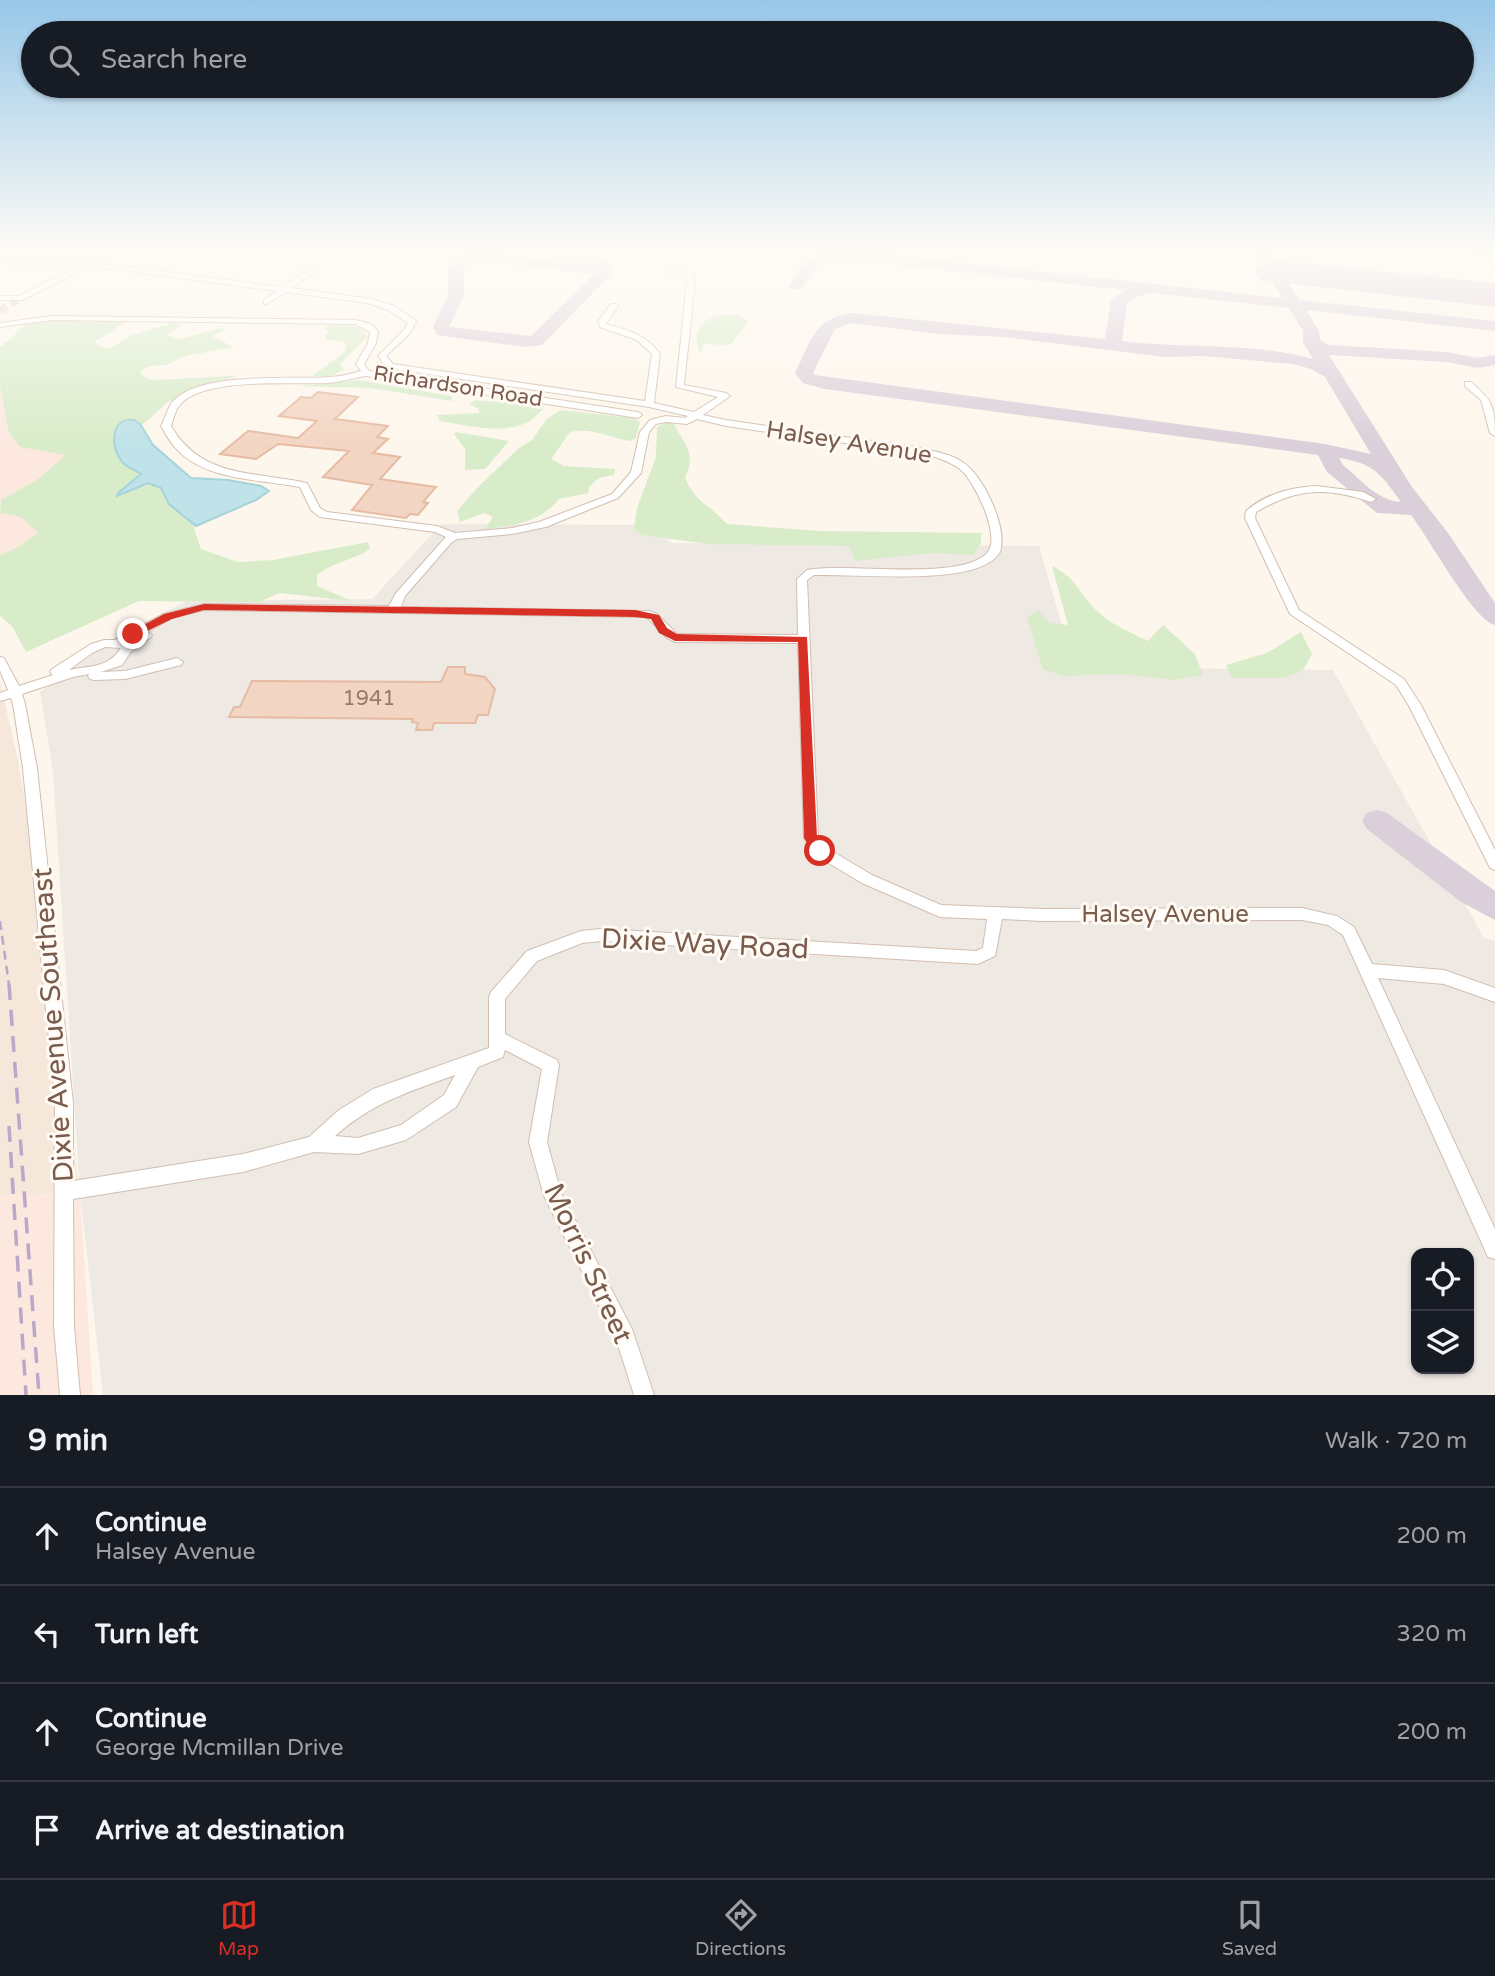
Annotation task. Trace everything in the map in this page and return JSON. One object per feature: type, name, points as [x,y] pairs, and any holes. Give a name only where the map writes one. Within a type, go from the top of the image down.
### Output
[{"type":"street","name":"Halsey Avenue","points":[[406,317],[412,322],[410,327],[382,356],[390,366],[649,404],[694,416],[932,453],[967,468],[977,480],[998,543],[992,558],[976,566],[955,571],[811,572],[802,579],[809,814],[811,838],[820,851],[867,879],[940,911],[995,914],[1302,914],[1332,920],[1349,932]]},
{"type":"street","points":[[606,317],[603,325],[640,338],[649,343],[656,354],[649,404]]},
{"type":"street","points":[[366,373],[329,380],[210,386],[176,403],[166,426],[190,455],[203,464],[230,473],[304,485],[316,510],[324,515],[437,529],[454,536],[512,531],[542,525],[608,499],[636,473],[649,424],[666,419],[687,421],[726,396],[680,387],[687,317]]},
{"type":"street","name":"Richardson Road","points":[[0,325],[52,318],[356,322],[374,331],[372,343],[360,364],[366,373],[638,415]]},
{"type":"street","points":[[1468,384],[1480,392],[1493,416],[1491,424],[1495,433]]},
{"type":"street","points":[[1371,499],[1363,495],[1303,488],[1262,504],[1251,511],[1250,518],[1294,611],[1401,682],[1495,864]]},
{"type":"street","points":[[394,609],[407,587],[454,536]]},
{"type":"street","points":[[7,694],[69,666],[85,651],[100,644],[121,647],[168,616],[204,607],[642,614],[655,617],[663,630],[675,638],[803,639]]},
{"type":"street","points":[[7,694],[118,662],[121,647]]},
{"type":"street","points":[[80,658],[80,666],[87,670]]},
{"type":"street","points":[[59,678],[125,675],[177,662]]},
{"type":"street","name":"Dixie Avenue Southeast","points":[[2,669],[30,768],[64,1102],[64,1326],[71,1395]]},
{"type":"street","name":"Dixie Way Road","points":[[498,1038],[497,997],[532,956],[582,937],[601,935],[978,958],[990,951],[995,914]]},
{"type":"street","points":[[1349,932],[1495,1250]]},
{"type":"street","points":[[1366,970],[1444,977],[1495,995]]},
{"type":"street","points":[[314,1144],[345,1116],[379,1095],[497,1052],[498,1038]]},
{"type":"street","name":"Morris Street","points":[[498,1038],[551,1065],[538,1142],[553,1196],[625,1336],[644,1395]]},
{"type":"street","points":[[65,1191],[243,1163],[314,1144],[358,1146],[406,1132],[450,1101],[472,1061]]},
{"type":"shaded area","points":[[0,386],[9,433],[67,455],[38,479],[1,500],[0,504]]},
{"type":"shaded area","points":[[0,513],[21,517],[38,533],[0,555]]},
{"type":"shaded area","points":[[441,524],[648,525],[672,543],[1039,546],[1074,667],[1333,670],[1484,938],[1495,941],[1495,1395],[103,1395],[80,1194],[53,772],[40,692],[119,635],[187,601],[372,599]]},
{"type":"shaded area","points":[[0,682],[18,760],[46,927],[80,1194],[0,1195]]},
{"type":"shaded area","points":[[80,1194],[93,1395],[0,1395],[0,1195]]},
{"type":"green space","points":[[713,317],[741,317],[749,321],[730,345],[703,344],[701,354],[697,334],[707,320]]},
{"type":"green space","points":[[32,319],[127,321],[95,342],[101,347],[111,348],[130,336],[172,323],[182,325],[166,335],[180,339],[221,328],[226,330],[212,336],[233,347],[185,356],[166,365],[149,366],[140,372],[144,377],[154,380],[236,377],[214,382],[169,401],[141,426],[114,430],[115,444],[141,474],[118,493],[124,494],[148,483],[161,488],[169,504],[193,525],[201,549],[238,562],[273,560],[368,542],[370,549],[317,575],[317,586],[352,601],[279,593],[260,602],[139,601],[26,652],[12,626],[0,616],[0,555],[38,533],[21,517],[0,513],[1,500],[38,479],[66,455],[20,447],[9,433],[0,386],[0,347]]},
{"type":"green space","points":[[333,323],[357,327],[368,336],[340,364],[344,370],[330,376],[312,376],[345,352],[347,345],[342,341],[325,340],[328,331],[324,328]]},
{"type":"green space","points":[[359,380],[451,396],[452,401],[370,388],[298,386]]},
{"type":"green space","points":[[475,400],[544,406],[535,417],[524,424],[511,427],[467,426],[440,421],[437,415],[479,413],[479,409],[469,404]]},
{"type":"green space","points":[[560,410],[634,418],[640,422],[636,438],[630,441],[593,432],[570,432],[551,459],[564,466],[615,469],[614,475],[599,478],[589,487],[588,493],[559,499],[544,513],[526,522],[485,529],[493,517],[485,513],[460,522],[457,511],[478,487],[518,449],[532,440],[547,419]]},
{"type":"green space","points":[[674,423],[688,449],[690,462],[685,478],[689,486],[698,498],[727,524],[820,531],[981,533],[981,543],[974,555],[931,553],[855,561],[849,546],[708,544],[642,535],[634,528],[637,508],[656,457],[657,427]]},
{"type":"green space","points":[[456,432],[509,441],[485,469],[465,470],[465,449],[454,434]]},
{"type":"green space","points":[[1052,566],[1072,581],[1100,614],[1120,627],[1148,641],[1163,625],[1195,654],[1203,675],[1175,680],[1119,674],[1063,676],[1043,669],[1027,617],[1038,610],[1049,623],[1068,625]]},
{"type":"green space","points":[[1301,632],[1312,654],[1303,670],[1283,678],[1231,678],[1226,665],[1267,653]]},
{"type":"water","points":[[126,420],[134,420],[140,424],[153,445],[191,478],[228,480],[261,486],[269,491],[256,500],[196,526],[169,504],[161,488],[148,483],[117,496],[141,474],[122,462],[115,449],[116,428]]},
{"type":"building","points":[[318,392],[358,397],[335,419],[388,426],[377,437],[388,439],[373,453],[400,457],[380,479],[436,487],[423,502],[428,503],[418,515],[410,514],[406,518],[352,510],[372,485],[323,477],[349,451],[278,444],[256,459],[220,454],[248,431],[298,438],[317,421],[279,416],[301,397],[311,398]]},
{"type":"building","points":[[448,667],[465,667],[465,674],[485,677],[495,689],[488,715],[478,715],[475,723],[434,723],[432,730],[416,730],[418,723],[412,722],[413,719],[229,717],[234,707],[240,707],[252,681],[441,682]]},
{"type":"taxiway","points":[[446,317],[441,327],[443,331],[526,342],[536,341],[560,317]]},
{"type":"taxiway","points":[[1113,345],[1117,317]]},
{"type":"taxiway","points":[[1302,317],[1311,331],[1312,342]]},
{"type":"taxiway","points":[[1413,317],[1495,326]]},
{"type":"taxiway","points":[[1325,450],[825,384],[809,379],[804,373],[828,326],[838,320],[851,318],[939,329],[1004,332],[1165,352],[1202,351],[1295,359],[1317,365],[1331,374]]},
{"type":"taxiway","points":[[1312,342],[1323,349],[1342,353],[1447,357],[1477,363],[1495,360]]},
{"type":"taxiway","points":[[1312,342],[1331,374]]},
{"type":"taxiway","points":[[1331,374],[1393,473]]},
{"type":"taxiway","points":[[1325,450],[1353,454],[1375,462],[1393,473]]},
{"type":"taxiway","points":[[1325,450],[1334,468],[1385,508],[1418,509]]},
{"type":"taxiway","points":[[1393,473],[1418,509]]},
{"type":"taxiway","points":[[1418,509],[1440,538],[1477,597],[1495,618]]},
{"type":"taxiway","points":[[1377,821],[1472,893],[1495,907]]},
{"type":"railway","points":[[0,921],[9,985]]},
{"type":"railway","points":[[9,984],[39,1395]]},
{"type":"railway","points":[[9,1126],[26,1395]]},
{"type":"route","points":[[133,634],[168,616],[204,607],[635,613],[655,617],[663,630],[675,638],[803,639],[809,814],[811,838],[820,851]]}]
